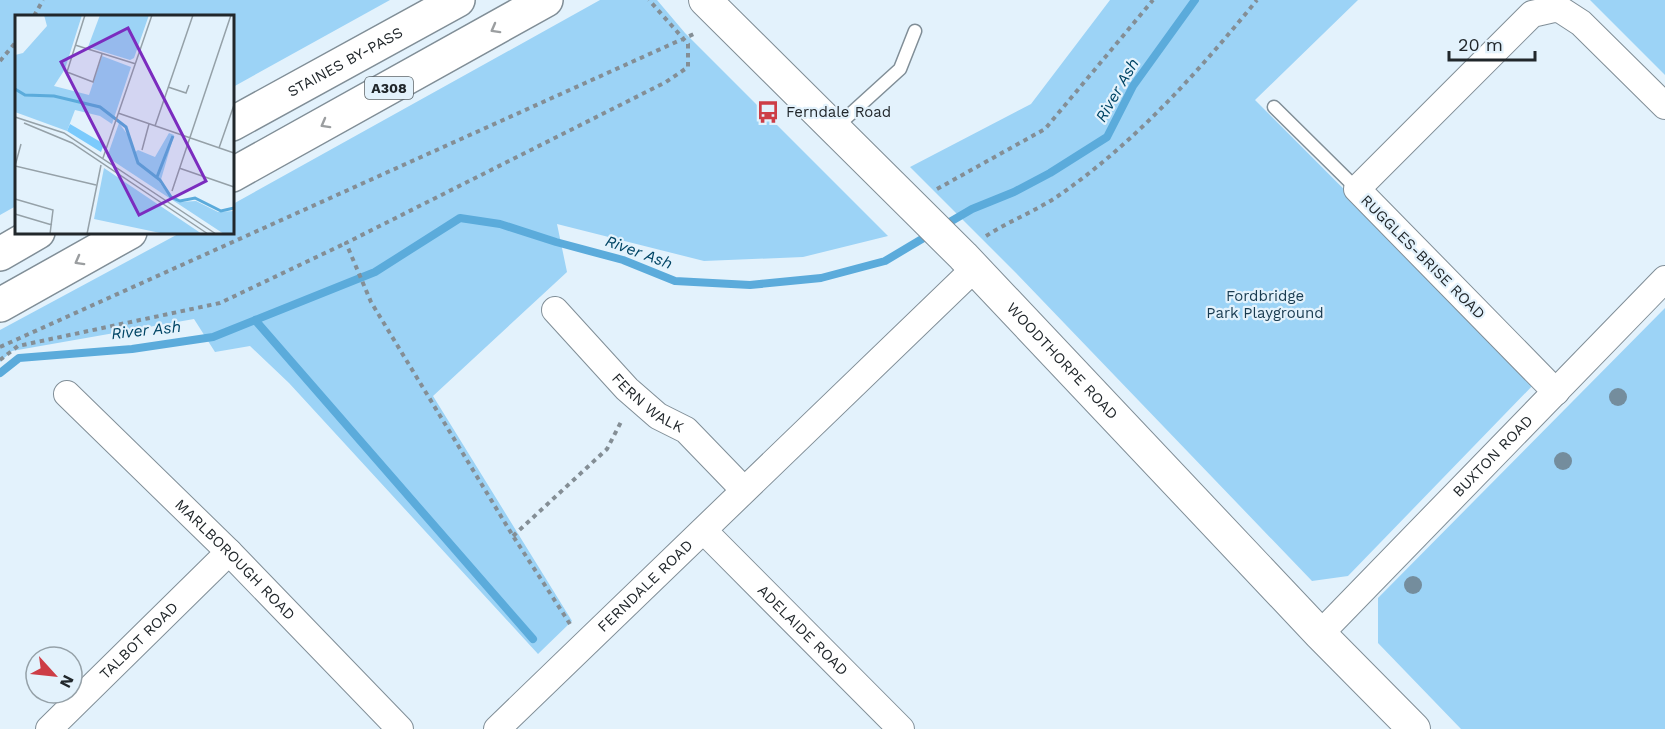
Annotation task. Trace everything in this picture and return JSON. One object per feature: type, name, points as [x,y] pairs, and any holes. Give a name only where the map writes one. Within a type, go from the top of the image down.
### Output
[{"type":"highway","name":"STAINES BY-PASS","points":[[234,123],[458,0]]},
{"type":"highway","name":"A308","points":[[234,174],[546,0]]},
{"type":"highway","points":[[0,254],[35,234]]},
{"type":"highway","points":[[0,305],[126,234]]},
{"type":"street","name":"WOODTHORPE ROAD","points":[[705,0],[945,238],[1320,634],[1414,729]]},
{"type":"street","name":"RUGGLES-BRISE ROAD","points":[[1556,392],[1357,189],[1532,14],[1558,4],[1581,23],[1665,106]]},
{"type":"street","name":"FERNDALE ROAD","points":[[497,729],[744,490],[945,238]]},
{"type":"street","name":"BUXTON ROAD","points":[[1320,634],[1665,279]]},
{"type":"street","name":"FERN WALK","points":[[555,310],[627,389],[658,416],[686,430],[744,490]]},
{"type":"street","name":"MARLBOROUGH ROAD","points":[[67,394],[229,552],[400,729]]},
{"type":"street","name":"ADELAIDE ROAD","points":[[704,531],[900,729]]},
{"type":"street","name":"TALBOT ROAD","points":[[49,729],[229,552]]},
{"type":"lane","points":[[835,128],[900,69],[915,31]]},
{"type":"lane","points":[[1274,107],[1357,189]]},
{"type":"path","points":[[35,15],[43,0]]},
{"type":"path","points":[[0,360],[18,346],[220,303],[666,82],[688,67],[688,44],[649,0]]},
{"type":"path","points":[[945,238],[1045,129],[1153,0]]},
{"type":"path","points":[[945,238],[987,235],[1058,196],[1129,140],[1212,55],[1257,0]]},
{"type":"path","points":[[0,347],[696,33]]},
{"type":"path","points":[[0,61],[15,43]]},
{"type":"path","points":[[345,243],[371,302],[513,536],[583,644]]},
{"type":"path","points":[[513,536],[607,449],[622,420],[642,402]]},
{"type":"green space","points":[[0,0],[390,0],[234,86],[234,15],[15,15],[15,207],[0,215]]},
{"type":"green space","points":[[600,0],[657,0],[685,33],[888,236],[803,257],[704,261],[557,224],[567,272],[433,396],[572,621],[538,654],[289,383],[250,346],[215,352],[194,319],[12,351],[0,362],[0,330],[178,234],[234,234],[234,203]]},
{"type":"green space","name":"Fordbridge Park Playground","points":[[1110,0],[1358,0],[1255,100],[1536,382],[1348,576],[1312,581],[1016,273],[910,167],[1031,104]]},
{"type":"green space","points":[[1590,0],[1665,0],[1665,75]]},
{"type":"green space","points":[[1665,308],[1665,729],[1461,729],[1378,643],[1378,598]]},
{"type":"waterway","name":"River Ash","points":[[943,226],[972,209],[1014,192],[1050,173],[1107,137],[1133,86],[1195,0]]},
{"type":"waterway","name":"River Ash","points":[[0,373],[19,358],[132,349],[213,337],[375,272],[460,218],[500,224],[623,260],[675,281],[750,285],[821,278],[885,261],[932,233]]},
{"type":"waterway","points":[[255,320],[533,639]]},
{"type":"place","name":"Ferndale Road","points":[[768,112]]}]
